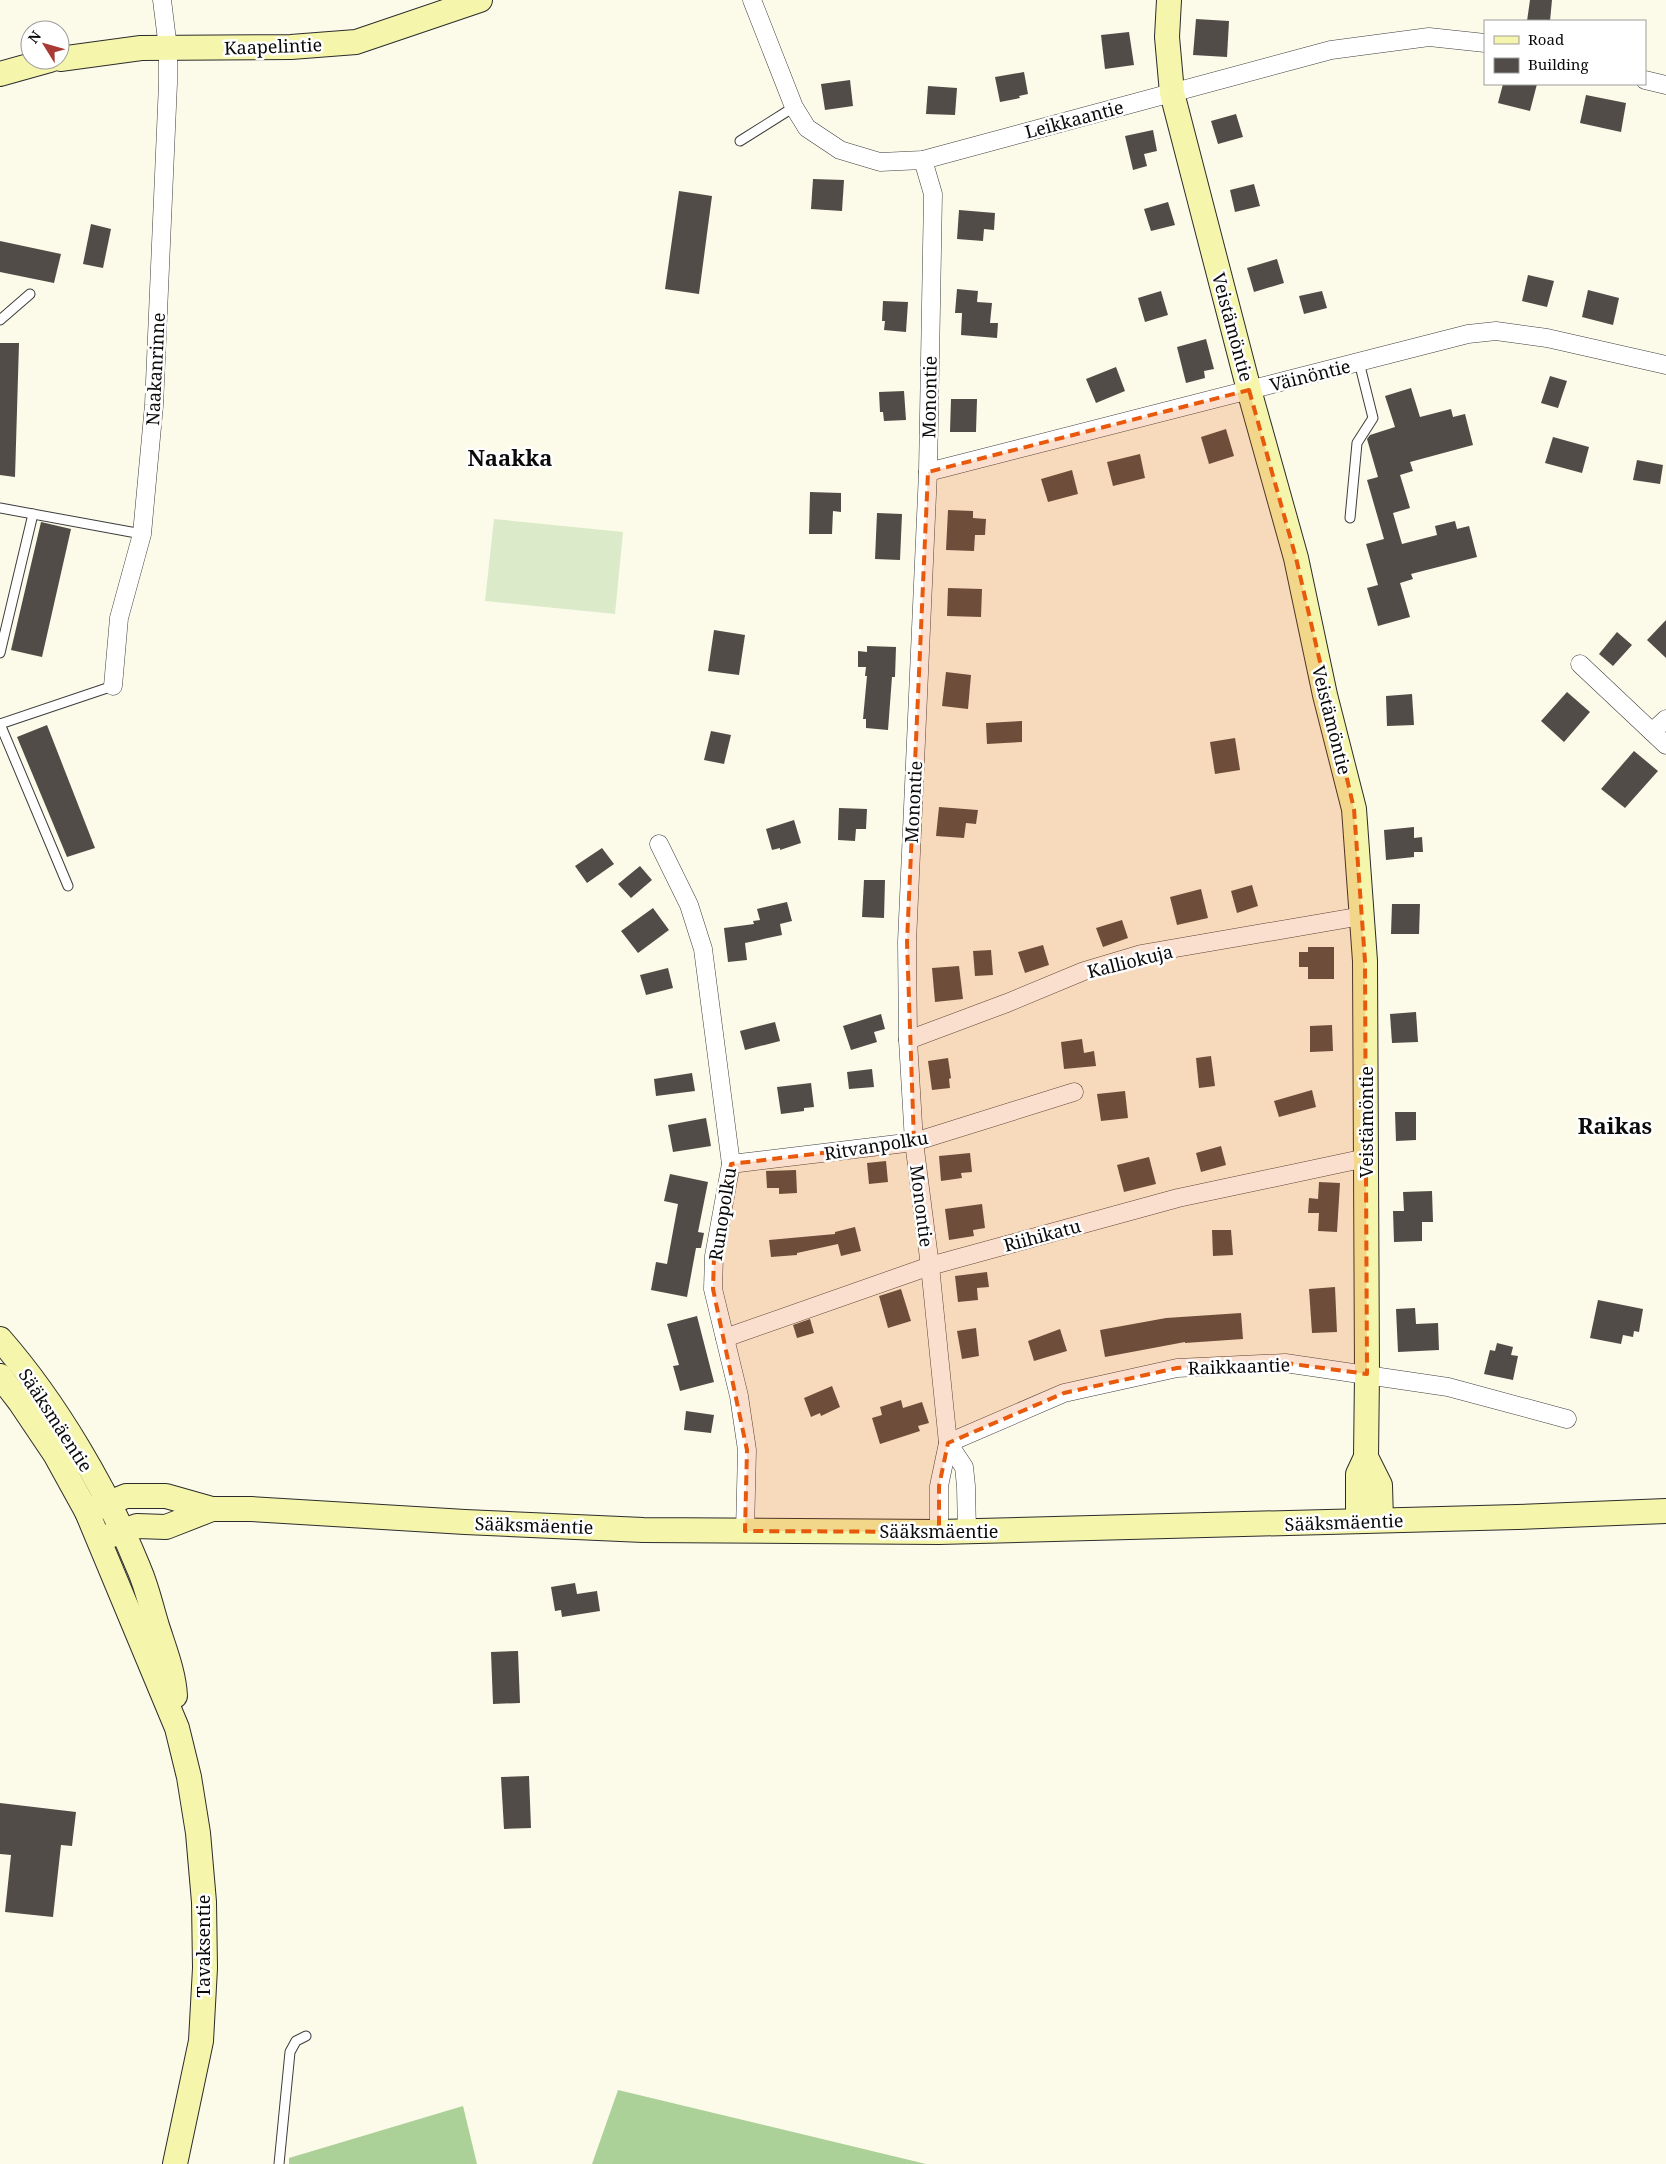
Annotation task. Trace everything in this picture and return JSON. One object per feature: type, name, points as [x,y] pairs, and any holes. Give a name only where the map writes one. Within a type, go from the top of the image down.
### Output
[{"type":"street","name":"Naakanrinne","points":[[113,686],[119,618],[142,534],[154,405],[168,48],[162,0]]},
{"type":"street","name":"Kaapelintie","points":[[70,58],[141,48],[291,47],[356,42],[480,0]]},
{"type":"street","name":"Leikkaantie","points":[[752,0],[794,107],[807,128],[840,150],[880,162],[923,160],[1331,50],[1429,37],[1484,43]]},
{"type":"street","name":"Veistämöntie","points":[[1169,0],[1167,37],[1172,93],[1249,390],[1296,558],[1325,695],[1354,810],[1365,961],[1366,1457],[1358,1474],[1370,1521]]},
{"type":"street","points":[[0,74],[20,68]]},
{"type":"street","points":[[1646,80],[1666,85]]},
{"type":"street","name":"Monontie","points":[[923,160],[933,194],[928,472],[907,942],[908,1040],[914,1142],[930,1266],[948,1443],[939,1486],[939,1532]]},
{"type":"street","name":"Väinöntie","points":[[928,472],[1070,438],[1468,334],[1496,331],[1547,338],[1666,365]]},
{"type":"street","points":[[1580,664],[1666,745]]},
{"type":"street","points":[[1652,732],[1666,719]]},
{"type":"street","name":"Runopolku","points":[[659,844],[689,905],[703,949],[731,1164],[714,1256],[713,1288],[739,1396],[747,1450],[745,1531]]},
{"type":"street","name":"Kalliokuja","points":[[908,1040],[1007,1003],[1084,971],[1141,954],[1362,916]]},
{"type":"street","name":"Ritvanpolku","points":[[731,1164],[914,1142],[1074,1092]]},
{"type":"street","name":"Riihikatu","points":[[725,1338],[930,1266],[1178,1198],[1366,1158]]},
{"type":"street","name":"Sääksmäentie","points":[[0,1340],[42,1393],[108,1503]]},
{"type":"street","name":"Raikkaantie","points":[[948,1443],[1064,1394],[1177,1368],[1286,1363],[1448,1387],[1567,1419]]},
{"type":"street","name":"Sääksmäentie","points":[[0,1376],[55,1454],[100,1540],[122,1530],[137,1526],[166,1527],[212,1509]]},
{"type":"street","name":"Monontie","points":[[948,1443],[964,1467],[967,1532]]},
{"type":"street","name":"Sääksmäentie","points":[[87,1512],[126,1496],[166,1496],[212,1509],[465,1522],[745,1531],[967,1532],[1666,1511]]},
{"type":"street","name":"Tavaksentie","points":[[108,1503],[140,1570],[175,1688],[177,1728]]},
{"type":"street","name":"Tavaksentie","points":[[100,1540],[177,1728],[189,1777],[198,1833],[204,1902],[205,1968],[201,2040],[175,2164]]},
{"type":"lane","points":[[740,141],[794,107]]},
{"type":"lane","points":[[0,320],[30,294]]},
{"type":"lane","points":[[1350,518],[1357,443],[1373,418],[1359,362]]},
{"type":"lane","points":[[0,508],[142,534]]},
{"type":"lane","points":[[0,653],[33,514]]},
{"type":"lane","points":[[68,886],[0,724],[113,686]]},
{"type":"lane","points":[[279,2164],[290,2052],[296,2040],[306,2036]]},
{"type":"highlighted area","points":[[1249,390],[1296,558],[1354,809],[1365,961],[1367,1374],[1285,1363],[1177,1368],[1064,1393],[948,1443],[939,1486],[939,1532],[745,1531],[747,1450],[713,1289],[714,1256],[731,1164],[914,1142],[907,942],[928,472]]},
{"type":"green space","points":[[494,519],[623,532],[615,614],[485,601]]},
{"type":"green space","points":[[618,2090],[926,2164],[592,2164]]},
{"type":"green space","points":[[463,2106],[477,2164],[289,2164],[289,2158]]},
{"type":"building","points":[[1530,0],[1552,0],[1550,20],[1527,20]]},
{"type":"building","points":[[1196,19],[1229,21],[1227,57],[1193,55]]},
{"type":"building","points":[[1129,32],[1134,65],[1105,69],[1101,35]]},
{"type":"building","points":[[1024,72],[1028,94],[1019,96],[1020,98],[1000,102],[995,77]]},
{"type":"building","points":[[850,80],[853,106],[825,110],[821,84]]},
{"type":"building","points":[[1503,85],[1537,85],[1530,111],[1498,103]]},
{"type":"building","points":[[928,86],[957,88],[955,115],[926,114]]},
{"type":"building","points":[[1586,95],[1626,103],[1621,132],[1580,123]]},
{"type":"building","points":[[1236,114],[1243,137],[1218,144],[1211,121]]},
{"type":"building","points":[[1153,130],[1157,151],[1144,154],[1147,166],[1133,170],[1125,136]]},
{"type":"building","points":[[813,179],[844,180],[842,211],[811,209]]},
{"type":"building","points":[[1254,184],[1260,206],[1235,212],[1230,190]]},
{"type":"building","points":[[679,191],[712,196],[699,294],[665,289]]},
{"type":"building","points":[[1168,202],[1175,225],[1151,231],[1144,209]]},
{"type":"building","points":[[959,210],[995,213],[994,230],[984,229],[983,241],[957,239]]},
{"type":"building","points":[[91,224],[111,229],[103,268],[83,264]]},
{"type":"building","points":[[0,241],[61,254],[54,283],[0,272]]},
{"type":"building","points":[[1277,259],[1284,283],[1254,292],[1247,268]]},
{"type":"building","points":[[1528,275],[1554,281],[1547,307],[1522,301]]},
{"type":"building","points":[[957,289],[978,291],[977,302],[992,303],[990,323],[998,323],[997,338],[961,335],[962,313],[955,313]]},
{"type":"building","points":[[1588,290],[1619,298],[1613,325],[1582,317]]},
{"type":"building","points":[[1161,291],[1168,315],[1145,322],[1138,298]]},
{"type":"building","points":[[1322,291],[1327,308],[1304,314],[1299,296]]},
{"type":"building","points":[[883,301],[908,302],[906,332],[884,330],[885,321],[882,321]]},
{"type":"building","points":[[1206,339],[1214,369],[1204,371],[1205,378],[1186,383],[1177,347]]},
{"type":"building","points":[[0,343],[19,343],[15,477],[0,475]]},
{"type":"building","points":[[1116,367],[1125,391],[1096,403],[1086,379]]},
{"type":"building","points":[[1550,376],[1567,381],[1558,408],[1541,403]]},
{"type":"building","points":[[1411,388],[1420,417],[1451,409],[1453,417],[1465,414],[1473,445],[1410,462],[1413,471],[1400,475],[1410,508],[1393,513],[1402,544],[1437,535],[1435,526],[1455,521],[1457,529],[1469,526],[1477,557],[1411,574],[1413,579],[1400,583],[1410,617],[1378,626],[1367,588],[1378,585],[1366,544],[1384,539],[1367,480],[1378,477],[1367,439],[1370,435],[1395,427],[1385,396]]},
{"type":"building","points":[[904,391],[906,420],[884,421],[883,412],[880,412],[879,392]]},
{"type":"building","points":[[951,399],[977,399],[976,432],[950,432]]},
{"type":"building","points":[[1226,429],[1234,456],[1209,464],[1201,437]]},
{"type":"building","points":[[1553,437],[1589,447],[1582,473],[1545,463]]},
{"type":"building","points":[[1140,454],[1145,478],[1113,486],[1107,462]]},
{"type":"building","points":[[1637,460],[1663,465],[1660,484],[1633,480]]},
{"type":"building","points":[[1072,470],[1078,494],[1048,502],[1041,479]]},
{"type":"building","points":[[810,492],[841,493],[841,512],[833,511],[832,534],[809,534]]},
{"type":"building","points":[[948,510],[973,511],[973,518],[986,519],[985,535],[975,535],[974,551],[946,550]]},
{"type":"building","points":[[877,513],[902,514],[900,560],[875,559]]},
{"type":"building","points":[[41,522],[71,529],[42,657],[11,650]]},
{"type":"building","points":[[948,588],[982,589],[981,617],[947,616]]},
{"type":"building","points":[[1666,620],[1666,658],[1647,640]]},
{"type":"building","points":[[714,630],[745,635],[739,675],[708,671]]},
{"type":"building","points":[[1617,632],[1632,645],[1613,666],[1599,654]]},
{"type":"building","points":[[867,646],[896,647],[895,677],[892,677],[888,730],[866,728],[866,719],[863,719],[867,676],[865,676],[866,667],[858,667],[858,651],[867,652]]},
{"type":"building","points":[[946,672],[971,675],[968,709],[942,706]]},
{"type":"building","points":[[1567,692],[1590,712],[1564,742],[1541,721]]},
{"type":"building","points":[[1412,694],[1414,725],[1387,726],[1386,696]]},
{"type":"building","points":[[1022,721],[1022,742],[987,744],[986,723]]},
{"type":"building","points":[[47,725],[95,848],[67,857],[17,737]]},
{"type":"building","points":[[711,731],[731,735],[724,764],[704,760]]},
{"type":"building","points":[[1235,738],[1240,770],[1215,774],[1210,742]]},
{"type":"building","points":[[1634,751],[1658,771],[1625,808],[1601,789]]},
{"type":"building","points":[[939,807],[978,810],[976,824],[966,823],[964,838],[936,836]]},
{"type":"building","points":[[839,808],[867,809],[866,829],[856,829],[855,841],[838,840]]},
{"type":"building","points":[[794,820],[801,843],[780,850],[780,848],[772,850],[766,829]]},
{"type":"building","points":[[1414,827],[1414,838],[1422,837],[1423,852],[1414,852],[1414,857],[1386,860],[1384,830]]},
{"type":"building","points":[[602,848],[614,864],[587,883],[575,866]]},
{"type":"building","points":[[640,866],[652,880],[631,898],[618,884]]},
{"type":"building","points":[[864,880],[885,880],[884,918],[862,917]]},
{"type":"building","points":[[1252,885],[1258,906],[1237,913],[1231,891]]},
{"type":"building","points":[[1201,889],[1208,918],[1177,925],[1170,897]]},
{"type":"building","points":[[787,902],[792,921],[780,924],[782,935],[745,943],[747,960],[728,962],[724,928],[754,924],[753,921],[760,920],[757,909]]},
{"type":"building","points":[[1392,904],[1420,904],[1419,934],[1391,934]]},
{"type":"building","points":[[653,908],[669,930],[638,953],[621,931]]},
{"type":"building","points":[[1122,920],[1128,938],[1103,947],[1096,928]]},
{"type":"building","points":[[1043,945],[1049,965],[1025,973],[1018,952]]},
{"type":"building","points":[[1308,947],[1334,947],[1334,979],[1308,979],[1308,967],[1299,967],[1299,952],[1308,952]]},
{"type":"building","points":[[991,950],[993,975],[975,976],[973,951]]},
{"type":"building","points":[[959,966],[963,999],[935,1002],[932,968]]},
{"type":"building","points":[[668,968],[673,988],[646,995],[640,975]]},
{"type":"building","points":[[1416,1012],[1418,1042],[1392,1043],[1390,1014]]},
{"type":"building","points":[[881,1014],[885,1029],[874,1032],[877,1042],[851,1050],[843,1026]]},
{"type":"building","points":[[775,1022],[780,1041],[745,1050],[740,1031]]},
{"type":"building","points":[[1332,1025],[1333,1051],[1310,1052],[1310,1026]]},
{"type":"building","points":[[1082,1039],[1084,1053],[1094,1051],[1096,1066],[1064,1069],[1061,1042]]},
{"type":"building","points":[[1211,1056],[1215,1086],[1199,1088],[1196,1058]]},
{"type":"building","points":[[948,1058],[951,1078],[949,1079],[950,1088],[932,1090],[928,1061]]},
{"type":"building","points":[[872,1069],[874,1087],[849,1089],[847,1072]]},
{"type":"building","points":[[692,1073],[695,1091],[656,1096],[654,1079]]},
{"type":"building","points":[[811,1083],[814,1107],[804,1108],[804,1111],[781,1114],[777,1087]]},
{"type":"building","points":[[1312,1090],[1316,1107],[1279,1117],[1274,1101]]},
{"type":"building","points":[[1125,1091],[1128,1118],[1101,1121],[1097,1094]]},
{"type":"building","points":[[1395,1112],[1416,1112],[1416,1140],[1396,1141]]},
{"type":"building","points":[[706,1118],[711,1146],[673,1152],[668,1125]]},
{"type":"building","points":[[1221,1146],[1226,1165],[1201,1172],[1196,1153]]},
{"type":"building","points":[[970,1153],[972,1172],[961,1173],[962,1178],[941,1181],[939,1156]]},
{"type":"building","points":[[1149,1157],[1156,1184],[1124,1192],[1117,1165]]},
{"type":"building","points":[[886,1161],[888,1182],[869,1184],[867,1163]]},
{"type":"building","points":[[796,1170],[797,1193],[779,1194],[779,1188],[767,1188],[766,1171]]},
{"type":"building","points":[[670,1174],[708,1182],[698,1232],[704,1233],[701,1248],[696,1248],[687,1297],[651,1290],[656,1262],[667,1264],[678,1204],[664,1201]]},
{"type":"building","points":[[1319,1182],[1340,1183],[1337,1232],[1318,1231],[1319,1213],[1308,1213],[1309,1198],[1318,1199]]},
{"type":"building","points":[[1432,1191],[1433,1222],[1422,1222],[1422,1241],[1394,1242],[1393,1211],[1404,1211],[1403,1192]]},
{"type":"building","points":[[982,1204],[985,1228],[973,1230],[974,1236],[949,1240],[945,1209]]},
{"type":"building","points":[[855,1227],[861,1251],[841,1256],[838,1244],[797,1253],[797,1255],[771,1257],[769,1240],[835,1234],[835,1232]]},
{"type":"building","points":[[1212,1230],[1231,1230],[1233,1255],[1213,1256]]},
{"type":"building","points":[[987,1272],[989,1287],[977,1288],[978,1300],[958,1302],[955,1276]]},
{"type":"building","points":[[1335,1287],[1337,1332],[1312,1333],[1309,1289]]},
{"type":"building","points":[[901,1289],[911,1321],[888,1328],[879,1296]]},
{"type":"building","points":[[1598,1300],[1643,1309],[1639,1332],[1634,1331],[1633,1337],[1623,1335],[1621,1344],[1590,1338]]},
{"type":"building","points":[[1415,1308],[1416,1324],[1438,1323],[1439,1350],[1398,1352],[1396,1309]]},
{"type":"building","points":[[1241,1313],[1243,1339],[1185,1342],[1105,1357],[1100,1330],[1166,1318]]},
{"type":"building","points":[[697,1316],[714,1382],[680,1391],[673,1366],[679,1365],[667,1324]]},
{"type":"building","points":[[810,1319],[814,1333],[797,1338],[793,1325]]},
{"type":"building","points":[[976,1328],[979,1356],[962,1359],[957,1331]]},
{"type":"building","points":[[1060,1329],[1067,1351],[1034,1361],[1028,1341]]},
{"type":"building","points":[[1497,1343],[1513,1347],[1511,1355],[1518,1356],[1513,1380],[1484,1374],[1490,1350],[1495,1351]]},
{"type":"building","points":[[832,1386],[840,1407],[821,1416],[820,1413],[811,1417],[804,1398]]},
{"type":"building","points":[[901,1400],[903,1408],[922,1402],[929,1423],[918,1426],[920,1431],[880,1444],[872,1418],[882,1415],[880,1407]]},
{"type":"building","points":[[686,1411],[714,1415],[711,1433],[684,1430]]},
{"type":"building","points":[[575,1583],[577,1594],[597,1591],[600,1611],[562,1617],[561,1610],[555,1611],[551,1587]]},
{"type":"building","points":[[518,1651],[520,1703],[493,1704],[491,1652]]},
{"type":"building","points":[[529,1776],[531,1828],[504,1829],[501,1777]]},
{"type":"building","points":[[0,1803],[76,1812],[72,1846],[61,1845],[53,1917],[5,1912],[11,1855],[0,1854]]},
{"type":"district","name":"Naakka","points":[[510,457]]},
{"type":"district","name":"Raikas","points":[[1615,1125]]}]
